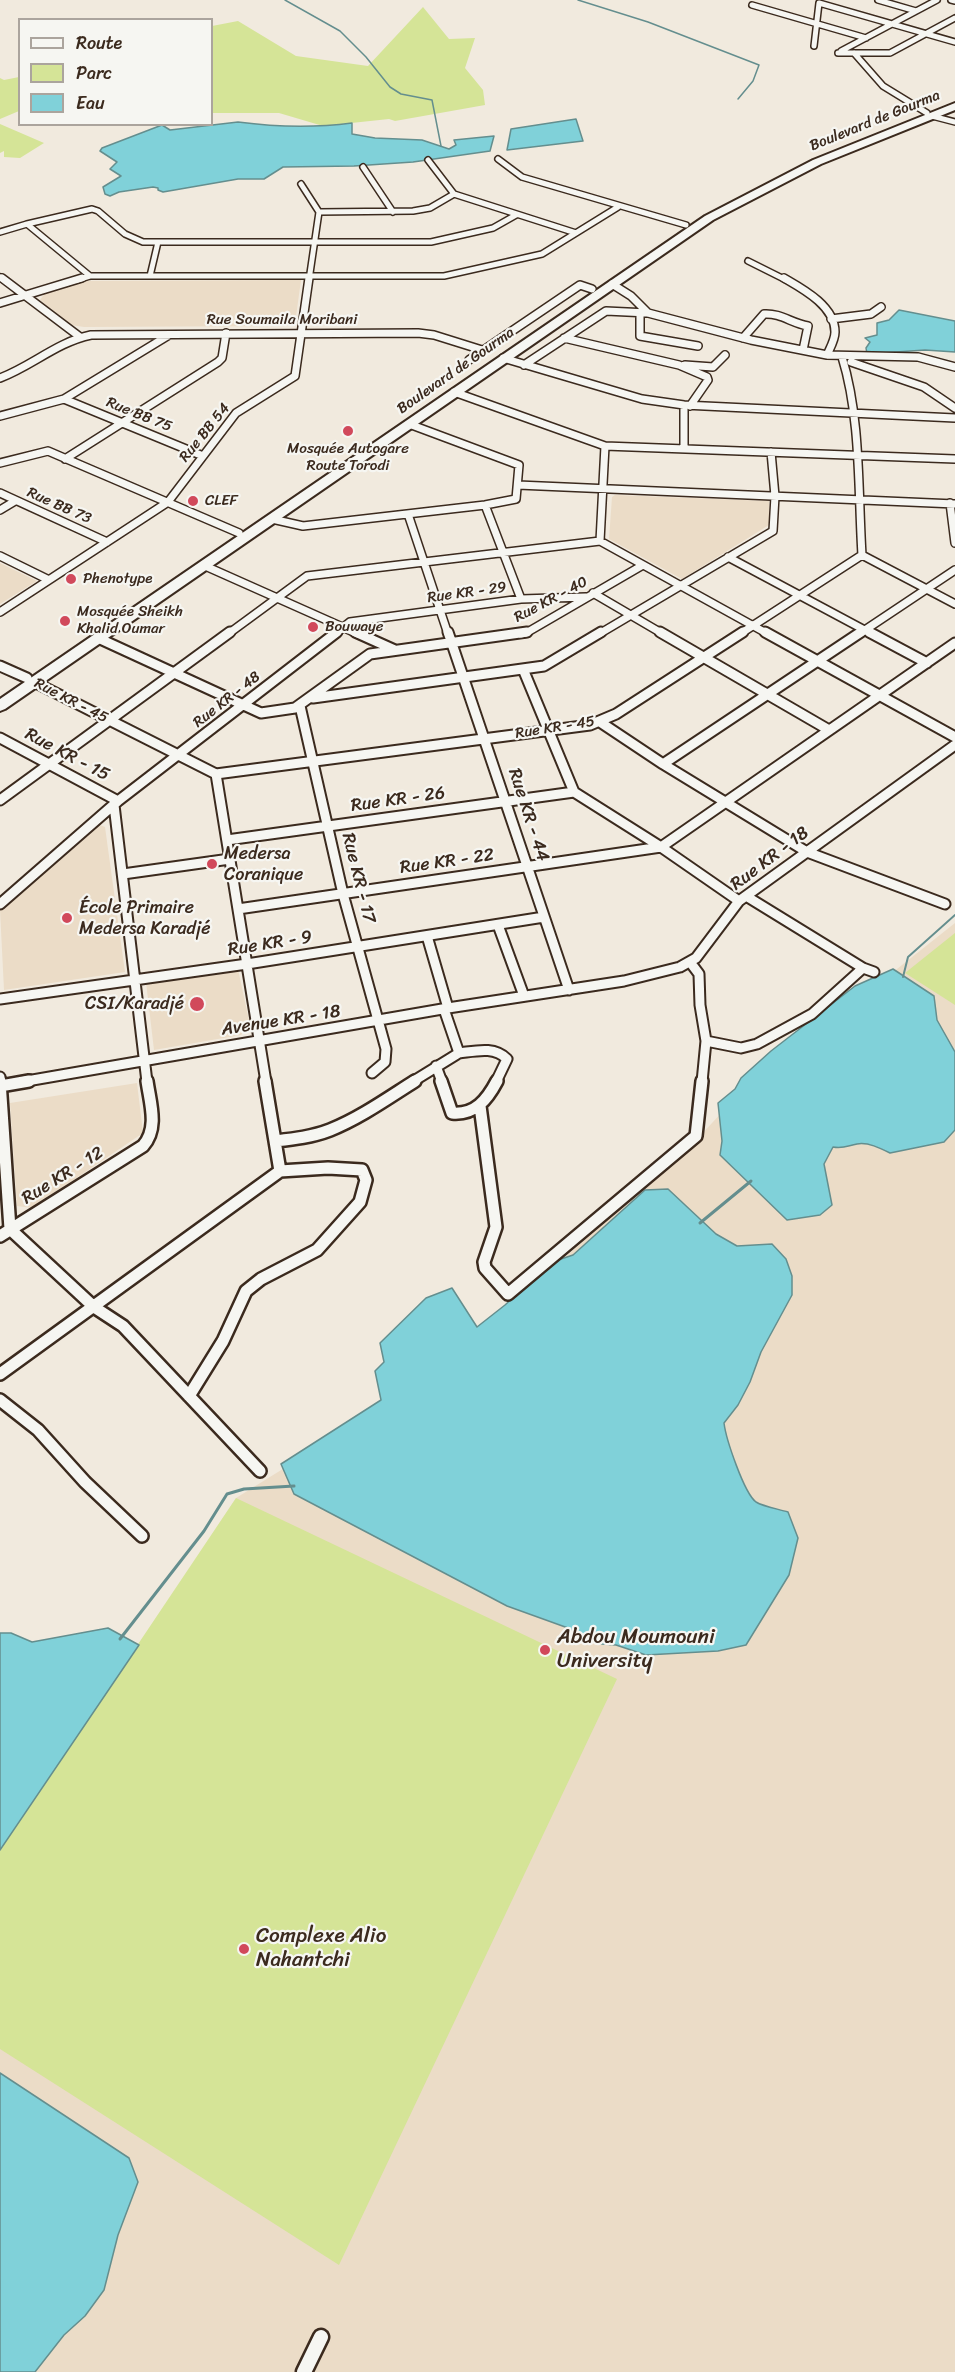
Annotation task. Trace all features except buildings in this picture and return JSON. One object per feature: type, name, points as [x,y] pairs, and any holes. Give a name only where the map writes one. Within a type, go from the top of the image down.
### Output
[{"type":"highway","name":"Boulevard de Gourma","points":[[0,697],[98,638],[272,519],[503,358],[686,225],[814,161],[955,104]]},
{"type":"highway","name":"Boulevard de Gourma","points":[[0,706],[30,680],[239,533],[592,289],[608,282],[705,217]]},
{"type":"street","points":[[878,0],[916,11]]},
{"type":"street","points":[[937,0],[838,53],[890,53],[953,21]]},
{"type":"street","points":[[951,0],[955,1]]},
{"type":"street","points":[[814,46],[817,24],[816,3],[955,42]]},
{"type":"street","points":[[752,5],[866,38]]},
{"type":"street","points":[[854,53],[883,86],[929,114],[955,123]]},
{"type":"street","points":[[498,159],[522,177],[618,207],[686,225]]},
{"type":"street","points":[[428,160],[454,194],[576,234]]},
{"type":"street","points":[[363,168],[393,212]]},
{"type":"street","points":[[302,184],[320,212],[393,212],[430,208],[454,194]]},
{"type":"street","points":[[0,303],[90,276],[444,276],[542,254],[618,207]]},
{"type":"street","points":[[0,232],[63,214],[94,209],[134,239],[158,242],[434,242],[493,228],[516,215]]},
{"type":"street","name":"Rue BB 54","points":[[0,612],[168,502],[236,413],[295,376],[320,212]]},
{"type":"street","points":[[27,224],[90,276]]},
{"type":"street","points":[[150,276],[158,242]]},
{"type":"street","points":[[748,261],[823,304],[835,328],[835,336],[826,355]]},
{"type":"street","points":[[0,277],[80,337],[20,370],[0,378]]},
{"type":"street","points":[[608,282],[631,296],[644,313],[640,336],[698,346]]},
{"type":"street","points":[[469,360],[580,285],[592,289]]},
{"type":"street","points":[[831,319],[871,314],[881,307]]},
{"type":"street","points":[[524,365],[606,311],[644,313],[743,338],[842,358],[883,370],[924,387],[955,408]]},
{"type":"street","points":[[743,338],[764,314],[777,313],[793,323],[808,326],[803,350]]},
{"type":"street","points":[[65,459],[218,362],[222,358],[226,333]]},
{"type":"street","name":"Rue Soumaila Moribani","points":[[80,337],[226,333],[418,333],[434,335],[482,351]]},
{"type":"street","points":[[0,416],[64,399],[170,334]]},
{"type":"street","points":[[564,338],[679,365],[713,367],[725,355]]},
{"type":"street","points":[[842,358],[918,357],[955,368]]},
{"type":"street","points":[[503,358],[642,399],[687,406],[955,418]]},
{"type":"street","points":[[842,358],[849,380],[853,413],[862,555],[955,604]]},
{"type":"street","points":[[679,365],[709,379],[687,406],[684,449]]},
{"type":"street","points":[[454,392],[605,446],[955,460]]},
{"type":"street","name":"Rue BB 75","points":[[64,399],[203,456]]},
{"type":"street","points":[[272,519],[303,526],[515,501],[520,467],[517,464],[410,424]]},
{"type":"street","points":[[600,542],[605,446]]},
{"type":"street","points":[[0,463],[48,451],[239,533]]},
{"type":"street","points":[[310,698],[548,664],[774,530],[775,496],[771,452]]},
{"type":"street","points":[[518,485],[952,503],[955,543]]},
{"type":"street","name":"Rue BB 73","points":[[0,493],[107,542]]},
{"type":"street","points":[[0,510],[15,501]]},
{"type":"street","points":[[485,506],[521,599]]},
{"type":"street","name":"Rue KR - 44","points":[[408,514],[569,990]]},
{"type":"street","points":[[0,800],[276,597],[312,574],[600,542],[955,737]]},
{"type":"street","name":"Rue KR - 45","points":[[0,666],[216,774],[600,722],[704,658],[862,555]]},
{"type":"street","points":[[0,556],[49,580]]},
{"type":"street","points":[[728,557],[927,663]]},
{"type":"street","points":[[203,565],[395,651]]},
{"type":"street","name":"Rue KR - 40","points":[[300,706],[366,656],[525,633],[643,565]]},
{"type":"street","points":[[663,764],[955,570]]},
{"type":"street","points":[[589,595],[631,616],[829,730]]},
{"type":"street","name":"Rue KR - 29","points":[[353,621],[521,599],[589,595]]},
{"type":"street","name":"Rue KR - 48","points":[[0,904],[116,803],[342,627],[353,621]]},
{"type":"street","points":[[98,638],[261,713],[288,710],[300,706]]},
{"type":"street","points":[[661,847],[955,644]]},
{"type":"street","points":[[523,669],[574,792],[743,898],[862,968],[874,972]]},
{"type":"street","name":"Rue KR - 17","points":[[300,706],[343,894],[387,1049],[385,1062],[372,1073]]},
{"type":"street","points":[[600,722],[663,764],[807,852],[945,904]]},
{"type":"street","name":"Rue KR - 15","points":[[0,738],[116,803]]},
{"type":"street","name":"Rue KR - 18","points":[[569,990],[649,976],[690,962],[696,958],[743,898],[955,745]]},
{"type":"street","points":[[216,774],[280,1171]]},
{"type":"street","name":"Rue KR - 26","points":[[227,840],[574,792]]},
{"type":"street","points":[[116,803],[134,980],[146,1061]]},
{"type":"street","name":"Rue KR - 22","points":[[238,909],[661,847]]},
{"type":"street","points":[[123,874],[230,859]]},
{"type":"street","name":"Rue KR - 9","points":[[0,999],[544,918]]},
{"type":"street","points":[[498,925],[524,996]]},
{"type":"street","points":[[427,936],[459,1053]]},
{"type":"street","points":[[480,1106],[496,1227],[484,1262],[489,1274],[508,1294],[696,1136],[706,1041],[700,1005],[699,974],[690,962]]},
{"type":"street","points":[[706,1041],[741,1048],[757,1044],[812,1014],[862,968]]},
{"type":"street","name":"Avenue KR - 18","points":[[0,1086],[259,1040],[569,990]]},
{"type":"street","points":[[275,1141],[322,1134],[367,1111],[436,1066],[459,1053],[497,1051],[507,1059],[487,1099],[480,1106],[462,1114],[452,1113],[436,1066]]},
{"type":"street","name":"Rue KR - 12","points":[[5,1232],[143,1146],[151,1137],[153,1128],[146,1061]]},
{"type":"street","points":[[0,1077],[5,1232],[94,1307],[123,1326],[260,1471]]},
{"type":"street","points":[[0,1374],[280,1171],[360,1169],[363,1171],[365,1190],[360,1202],[317,1250],[261,1279],[246,1291],[227,1334],[189,1396]]},
{"type":"street","points":[[0,1400],[38,1430],[85,1482],[142,1536]]},
{"type":"street","points":[[304,2372],[321,2337]]},
{"type":"shaded area","points":[[301,280],[295,324],[291,326],[84,327],[71,325],[40,300],[45,293],[77,281]]},
{"type":"shaded area","points":[[615,495],[769,501],[769,525],[682,579],[609,539],[612,497]]},
{"type":"shaded area","points":[[0,563],[37,581],[0,604]]},
{"type":"shaded area","name":"École Primaire Medersa Karadjé","points":[[97,824],[105,827],[125,972],[4,990],[0,910]]},
{"type":"shaded area","name":"Abdou Moumouni University","points":[[955,923],[955,2372],[0,2372],[0,1747],[109,1691],[236,1498],[420,1384],[686,1151],[738,1095]]},
{"type":"shaded area","name":"CSI/Karadjé","points":[[238,969],[250,1025],[241,1035],[154,1050],[146,982]]},
{"type":"shaded area","points":[[137,1083],[143,1133],[32,1208],[17,1206],[10,1103]]},
{"type":"green space","points":[[423,7],[449,39],[475,38],[465,68],[483,90],[485,105],[395,121],[389,119],[323,126],[279,113],[213,113],[213,26],[238,21],[296,56],[368,66]]},
{"type":"green space","points":[[18,77],[18,111],[0,119],[0,78],[4,80]]},
{"type":"green space","points":[[0,124],[44,143],[20,158],[4,157],[4,151],[0,153]]},
{"type":"green space","points":[[955,933],[955,1005],[905,973]]},
{"type":"green space","name":"Complexe Alio Nahantchi","points":[[236,1498],[617,1679],[339,2265],[0,2049],[0,1850]]},
{"type":"water","points":[[576,119],[583,141],[507,150],[511,129]]},
{"type":"water","points":[[238,122],[323,126],[352,123],[352,134],[375,138],[422,140],[449,149],[456,145],[454,140],[494,136],[490,151],[413,162],[283,167],[264,179],[238,179],[163,192],[153,187],[119,192],[110,196],[105,194],[103,187],[121,176],[110,169],[117,162],[100,151],[102,148],[159,126],[170,130]]},
{"type":"water","points":[[899,310],[955,321],[955,352],[925,350],[867,354],[866,348],[870,342],[865,338],[877,335],[877,323],[889,320]]},
{"type":"water","points":[[893,969],[934,996],[937,1020],[955,1052],[955,1130],[944,1142],[890,1153],[865,1144],[833,1147],[824,1164],[832,1205],[820,1215],[787,1220],[720,1155],[722,1141],[718,1103],[735,1089],[741,1078],[771,1051],[855,986]]},
{"type":"water","points":[[668,1189],[716,1234],[737,1246],[772,1244],[786,1259],[792,1276],[792,1295],[761,1352],[750,1382],[738,1405],[724,1423],[736,1465],[751,1497],[759,1504],[788,1512],[798,1538],[789,1575],[746,1645],[718,1651],[646,1655],[616,1645],[602,1644],[568,1628],[507,1606],[294,1494],[281,1464],[381,1400],[375,1371],[384,1362],[380,1343],[426,1298],[452,1288],[477,1327],[552,1262],[573,1255],[645,1190]]},
{"type":"water","points":[[108,1628],[139,1645],[0,1850],[0,1633],[11,1633],[32,1642]]},
{"type":"water","points":[[0,2073],[129,2158],[138,2182],[118,2235],[104,2290],[85,2316],[64,2335],[35,2372],[0,2372]]},
{"type":"waterway","points":[[285,0],[340,31],[366,57],[390,87],[401,94],[432,100],[441,146]]},
{"type":"waterway","points":[[578,0],[648,22],[759,65],[753,81],[738,99]]},
{"type":"waterway","points":[[903,977],[908,957],[955,915]]},
{"type":"waterway","points":[[700,1223],[751,1181]]},
{"type":"waterway","points":[[120,1639],[204,1531],[227,1494],[244,1489],[294,1486]]},
{"type":"place","name":"Mosquée Autogare Route Torodi","points":[[348,431]]},
{"type":"place","name":"CLEF","points":[[193,501]]},
{"type":"place","name":"Phenotype","points":[[71,579]]},
{"type":"place","name":"Mosquée Sheikh Khalid Oumar","points":[[65,621]]},
{"type":"place","name":"Bouwaye","points":[[313,627]]},
{"type":"place","name":"Medersa Coranique","points":[[212,864]]},
{"type":"place","name":"École Primaire Medersa Karadjé","points":[[67,918]]},
{"type":"place","name":"CSI/Karadjé","points":[[197,1004]]},
{"type":"place","name":"Abdou Moumouni University","points":[[545,1650]]},
{"type":"place","name":"Complexe Alio Nahantchi","points":[[244,1949]]}]
